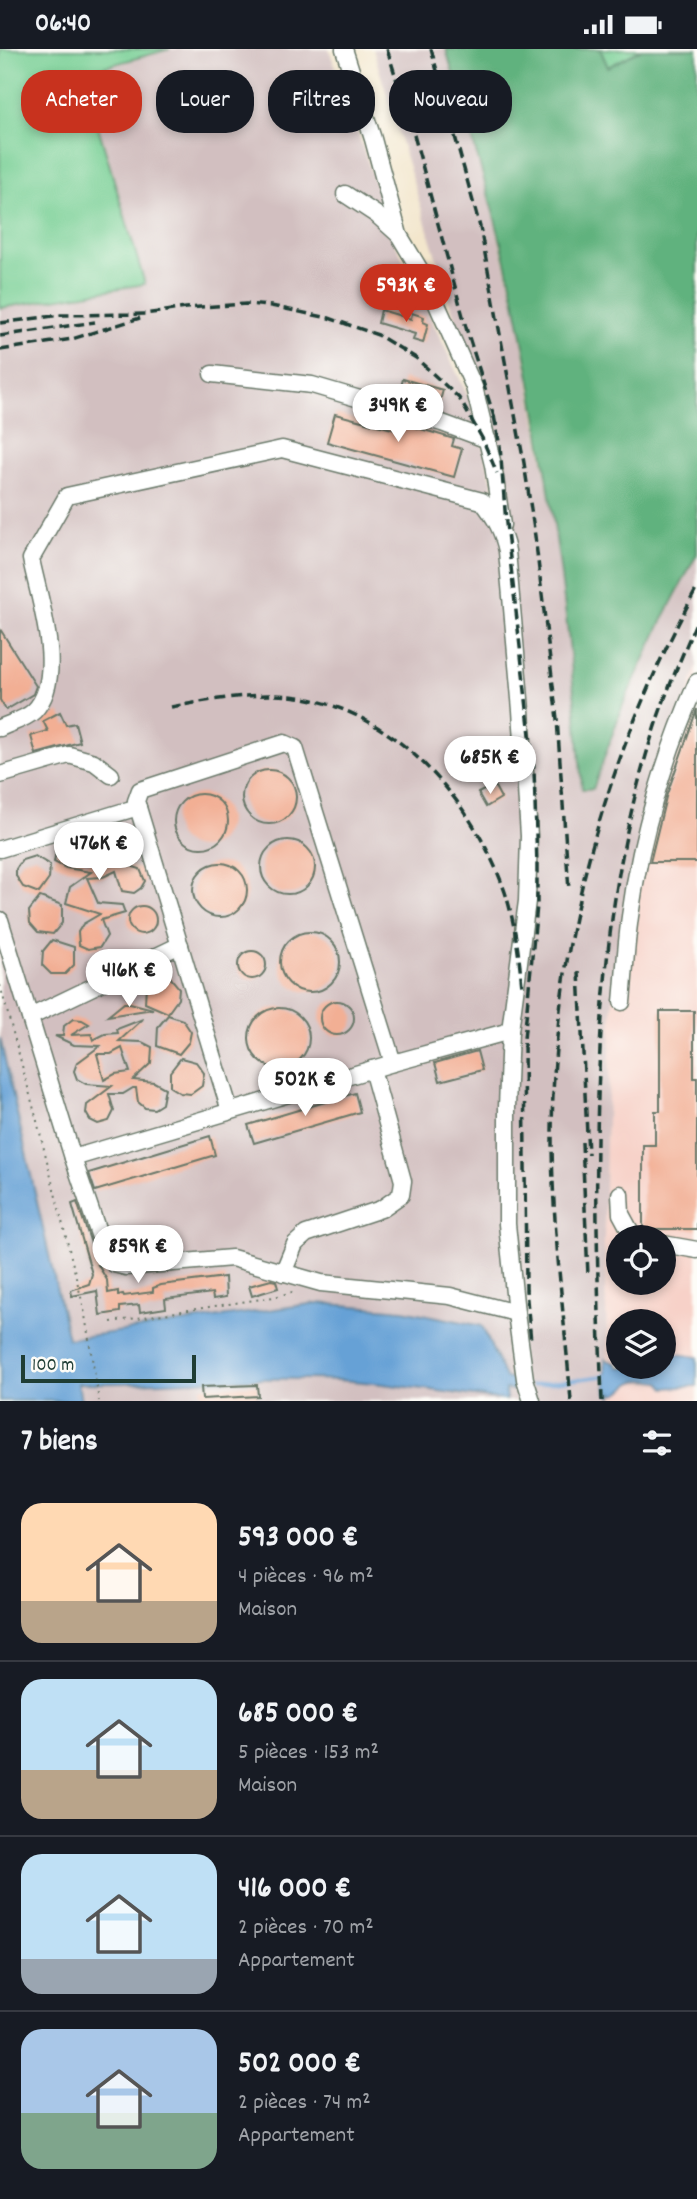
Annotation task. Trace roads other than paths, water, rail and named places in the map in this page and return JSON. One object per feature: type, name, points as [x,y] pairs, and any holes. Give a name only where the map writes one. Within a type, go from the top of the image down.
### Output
[{"type":"street","points":[[344,49],[373,139],[399,235],[426,280],[474,387],[488,440],[507,551],[529,836],[527,901],[510,1031],[507,1224],[516,1313],[529,1391]]},
{"type":"street","points":[[345,194],[377,215],[399,235]]},
{"type":"street","points":[[212,374],[312,385],[442,423],[488,440]]},
{"type":"street","points":[[0,728],[32,713],[50,681],[49,645],[31,559],[67,496],[282,449],[482,501],[503,531]]},
{"type":"street","points":[[622,1002],[631,909],[648,824],[685,709],[697,682]]},
{"type":"street","points":[[230,1111],[136,801],[139,790],[284,743],[295,748],[393,1063]]},
{"type":"street","points":[[0,775],[69,755],[94,762],[111,775]]},
{"type":"street","points":[[0,849],[138,807]]},
{"type":"street","points":[[0,921],[73,1158],[106,1255],[114,1263],[126,1267],[232,1258],[321,1283],[450,1296],[516,1313]]},
{"type":"street","points":[[30,1017],[180,945]]},
{"type":"street","points":[[73,1158],[510,1031]]},
{"type":"street","points":[[283,1273],[295,1244],[306,1234],[381,1209],[401,1195],[403,1181],[372,1069]]},
{"type":"street","points":[[620,1194],[621,1214],[627,1225]]},
{"type":"street","points":[[676,1246],[697,1250]]},
{"type":"water","points":[[0,1038],[68,1339],[317,1303],[403,1310],[482,1326],[505,1378],[516,1380],[518,1391],[505,1389],[506,1400],[352,1381],[249,1379],[78,1383],[81,1401],[0,1401]]},
{"type":"water","points":[[676,1354],[697,1357],[697,1386],[665,1388],[660,1382],[640,1380],[618,1393],[612,1392],[612,1397],[607,1393],[606,1379],[676,1379]]},
{"type":"waterway","points":[[532,1385],[606,1376]]},
{"type":"railway","points":[[387,49],[414,135],[467,331],[497,426]]},
{"type":"railway","points":[[431,49],[480,227],[524,463],[557,719],[569,890]]},
{"type":"railway","points":[[0,323],[61,315],[145,314],[246,304],[271,306],[329,318],[378,335],[416,358],[459,398],[482,438],[497,473]]},
{"type":"railway","points":[[0,350],[72,339],[140,318]]},
{"type":"railway","points":[[0,336],[95,322]]},
{"type":"railway","points":[[494,416],[500,446],[534,770],[537,905],[524,1039],[526,1290],[531,1341]]},
{"type":"railway","points":[[571,1401],[556,1236],[552,1136],[562,993],[590,853],[611,785],[664,652],[697,588]]},
{"type":"railway","points":[[602,1401],[597,1236],[599,1067],[615,899],[630,818],[651,739],[697,620]]},
{"type":"railway","points":[[171,707],[250,696],[298,697],[334,706],[367,721],[398,742],[427,766],[452,795],[491,858],[511,915],[522,986]]},
{"type":"railway","points":[[579,972],[588,1154]]},
{"type":"railway","points":[[582,1142],[588,1275]]}]
